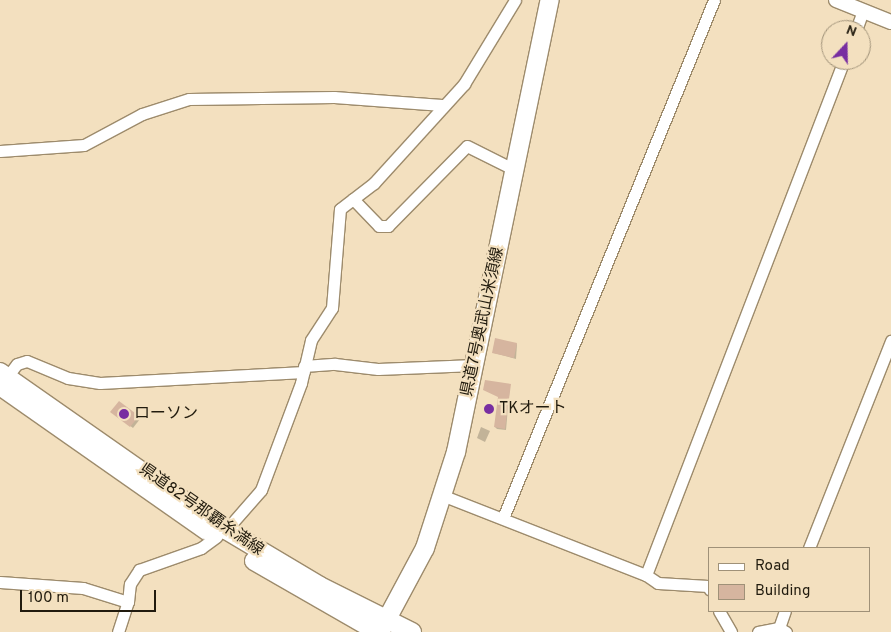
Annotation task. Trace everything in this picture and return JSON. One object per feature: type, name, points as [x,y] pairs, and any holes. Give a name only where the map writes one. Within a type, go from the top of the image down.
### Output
[{"type":"main road","name":"県道7号奥武山米須線","points":[[382,628],[416,567],[444,496],[474,365],[550,0]]},
{"type":"main road","name":"県道82号那覇糸満線","points":[[2,378],[221,534],[382,628],[412,632]]},
{"type":"street","points":[[118,632],[128,602],[130,584],[139,570],[201,548],[221,534],[261,490],[304,369],[311,340],[332,308],[337,217],[340,209],[374,183],[469,77],[498,24],[515,0]]},
{"type":"street","points":[[503,518],[714,0]]},
{"type":"street","points":[[836,0],[891,22]]},
{"type":"street","points":[[860,20],[863,11]]},
{"type":"street","points":[[646,575],[840,70]]},
{"type":"street","points":[[0,151],[84,145],[142,114],[190,99],[334,97],[442,105]]},
{"type":"street","points":[[353,199],[379,226],[388,226],[467,146],[515,170]]},
{"type":"street","points":[[810,547],[891,341]]},
{"type":"street","points":[[2,378],[17,364],[27,361],[68,378],[100,383],[304,369],[335,364],[378,369],[474,365]]},
{"type":"street","points":[[444,496],[646,575],[658,583],[708,586]]},
{"type":"street","points":[[0,582],[82,588],[128,602]]},
{"type":"street","points":[[720,612],[731,632]]},
{"type":"street","points":[[758,632],[782,630],[785,612]]},
{"type":"building","points":[[495,338],[517,343],[514,358],[492,353]]},
{"type":"building","points":[[485,380],[511,384],[505,429],[494,427],[498,397],[483,390]]},
{"type":"building","name":"ローソン","points":[[119,401],[139,416],[130,427],[110,412]]},
{"type":"place","name":"TKオート","points":[[489,409]]},
{"type":"place","name":"ローソン","points":[[124,414]]}]
